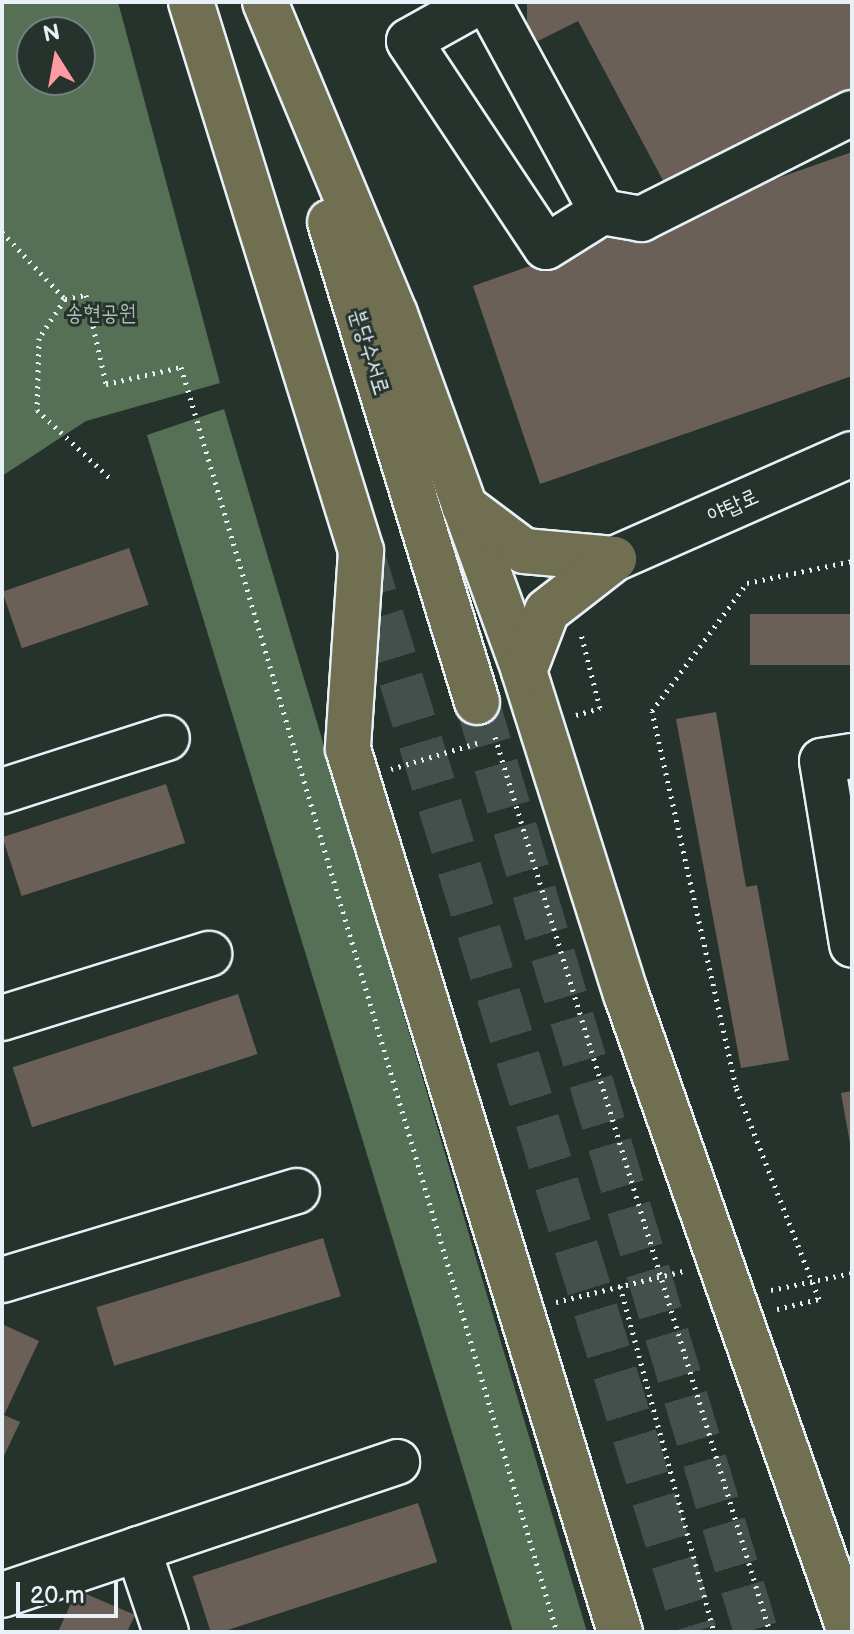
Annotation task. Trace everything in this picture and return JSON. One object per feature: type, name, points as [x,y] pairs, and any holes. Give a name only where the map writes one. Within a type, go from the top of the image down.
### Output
[{"type":"highway","points":[[191,2],[361,551],[348,749],[620,1632]]},
{"type":"highway","points":[[264,2],[395,314],[524,671],[626,994],[850,1632]]},
{"type":"highway","name":"분당수서로","points":[[264,2],[477,702]]},
{"type":"highway","points":[[464,506],[524,551],[614,559]]},
{"type":"highway","points":[[524,671],[547,611],[614,559]]},
{"type":"street","points":[[479,2],[409,41],[546,247],[602,212],[641,219],[852,113]]},
{"type":"street","points":[[488,2],[602,212]]},
{"type":"street","name":"야탑로","points":[[614,559],[852,454]]},
{"type":"street","points":[[2,791],[167,738]]},
{"type":"street","points":[[852,756],[822,761],[848,892],[852,945]]},
{"type":"street","points":[[2,1018],[209,954]]},
{"type":"street","points":[[2,1280],[297,1191]]},
{"type":"street","points":[[2,1595],[397,1462]]},
{"type":"street","points":[[138,1549],[166,1632]]},
{"type":"path","points":[[2,232],[65,299]]},
{"type":"path","points":[[111,479],[37,410],[39,338],[65,299],[86,295],[106,384],[181,367],[469,1323],[557,1632]]},
{"type":"path","points":[[770,1310],[819,1299],[736,1087],[652,711],[747,583],[852,561]]},
{"type":"path","points":[[561,719],[600,708],[581,633]]},
{"type":"path","points":[[391,786],[386,771],[498,736],[664,1274],[770,1632]]},
{"type":"path","points":[[549,1304],[693,1268]]},
{"type":"path","points":[[783,1287],[852,1273]]},
{"type":"path","points":[[620,1286],[714,1632]]},
{"type":"path","points":[[544,1288],[553,1318]]},
{"type":"path","points":[[469,1323],[482,1319]]},
{"type":"green space","name":"송현공원","points":[[2,2],[118,2],[220,383],[86,421],[2,476]]},
{"type":"green space","points":[[224,409],[587,1632],[513,1632],[147,435]]},
{"type":"building","points":[[527,2],[852,2],[852,90],[668,190],[578,21],[538,41],[527,24]]},
{"type":"building","points":[[852,152],[852,376],[540,484],[473,286]]},
{"type":"building","points":[[129,548],[149,605],[22,648],[2,592]]},
{"type":"building","points":[[750,614],[852,614],[852,665],[750,665]]},
{"type":"building","points":[[716,712],[746,887],[757,885],[789,1060],[741,1068],[676,719]]},
{"type":"building","points":[[166,784],[185,843],[22,896],[2,837]]},
{"type":"building","points":[[238,994],[257,1054],[32,1127],[13,1067]]},
{"type":"building","points":[[852,1091],[852,1143],[850,1143],[841,1093]]},
{"type":"building","points":[[323,1238],[341,1296],[114,1366],[96,1307]]},
{"type":"building","points":[[2,1324],[39,1341],[4,1415],[20,1422],[2,1460]]},
{"type":"building","points":[[418,1503],[437,1562],[222,1632],[211,1632],[193,1576]]},
{"type":"building","points":[[77,1590],[135,1615],[127,1632],[58,1632]]},
{"type":"tunnel","points":[[362,553],[695,1632]]},
{"type":"tunnel","points":[[477,702],[756,1632]]}]
